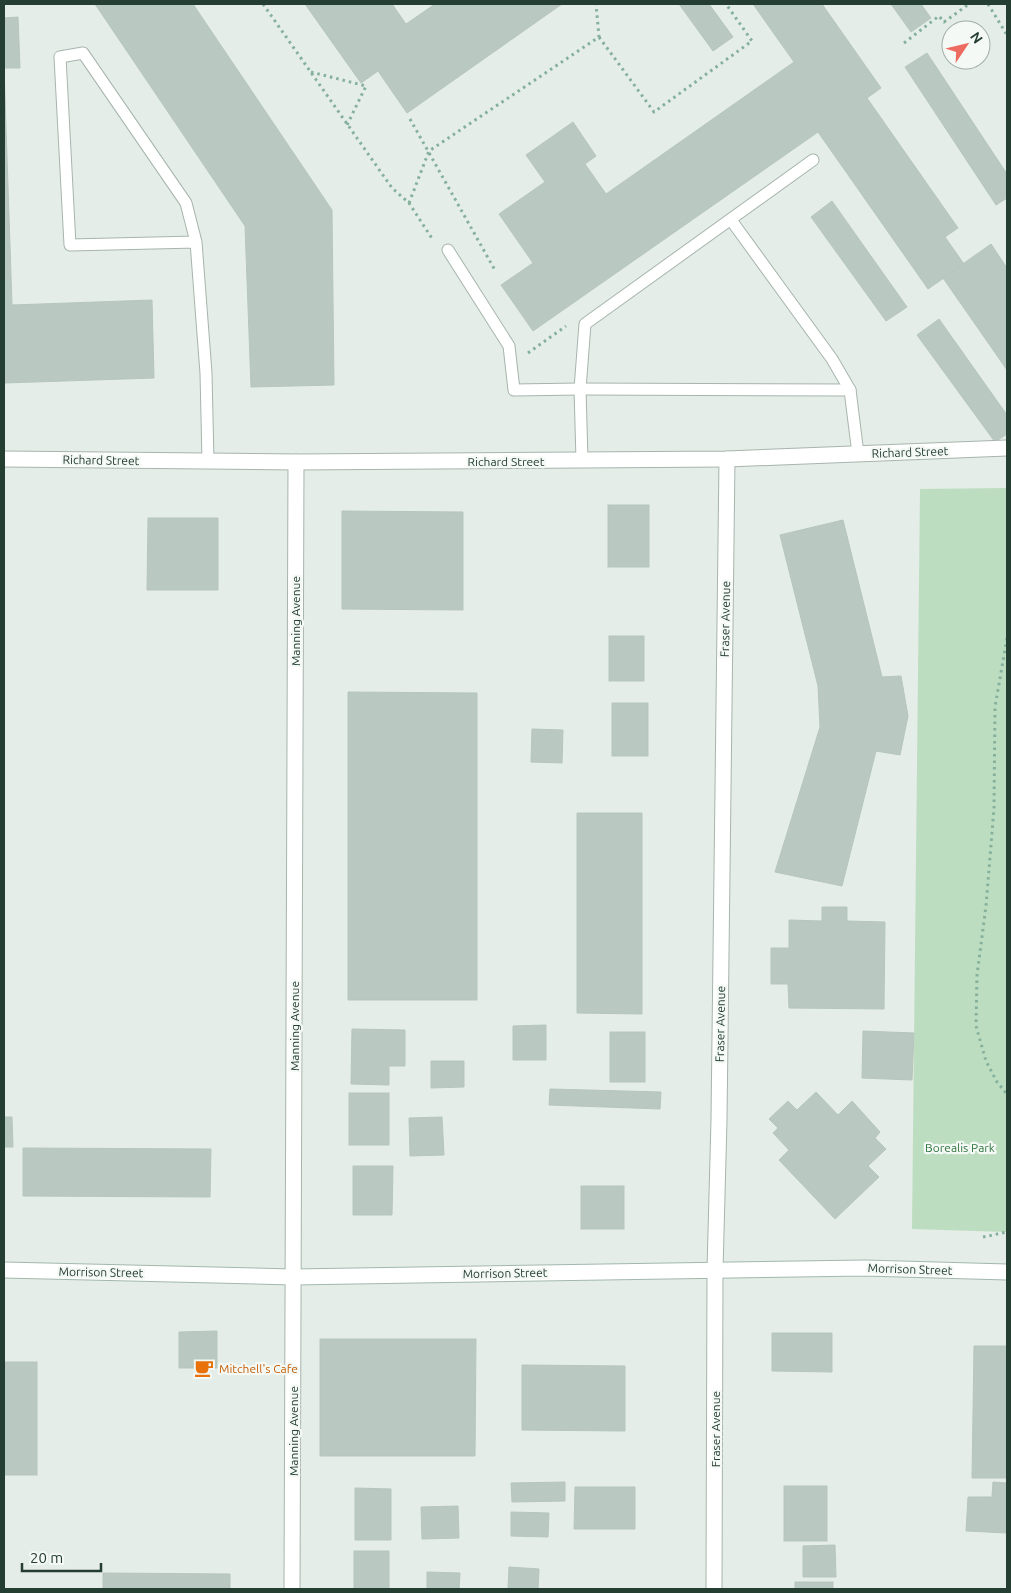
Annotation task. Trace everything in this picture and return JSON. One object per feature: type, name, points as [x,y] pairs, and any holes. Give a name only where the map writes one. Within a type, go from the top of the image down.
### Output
[{"type":"street","name":"Richard Street","points":[[4,459],[296,462],[727,459],[1007,448]]},
{"type":"street","name":"Fraser Avenue","points":[[714,1589],[715,1270],[719,1120],[727,459]]},
{"type":"street","name":"Manning Avenue","points":[[292,1589],[296,462]]},
{"type":"street","name":"Morrison Street","points":[[4,1270],[293,1277],[864,1268],[1007,1272]]},
{"type":"lane","points":[[196,242],[70,244],[60,57],[83,53],[186,203],[196,242],[206,373],[208,461]]},
{"type":"lane","points":[[582,460],[580,389],[585,324],[812,160]]},
{"type":"lane","points":[[731,220],[832,359],[850,390],[858,454]]},
{"type":"lane","points":[[448,250],[509,346],[514,390],[850,390]]},
{"type":"path","points":[[263,4],[392,188],[409,203],[434,242]]},
{"type":"path","points":[[596,4],[598,37],[654,112],[752,41],[726,4]]},
{"type":"path","points":[[904,43],[939,16],[944,22],[969,4]]},
{"type":"path","points":[[988,4],[1007,35]]},
{"type":"path","points":[[409,203],[429,151],[598,37]]},
{"type":"path","points":[[310,71],[366,86],[347,124]]},
{"type":"path","points":[[410,119],[496,272]]},
{"type":"path","points":[[510,352],[515,362],[571,322]]},
{"type":"path","points":[[1007,638],[995,707],[994,808],[986,906],[977,975],[976,1026],[986,1061],[997,1082],[1007,1094]]},
{"type":"path","points":[[983,1237],[1007,1232]]},
{"type":"green space","name":"Borealis Park","points":[[1007,488],[1007,1232],[912,1229],[920,489]]},
{"type":"building","points":[[95,4],[193,4],[332,210],[334,385],[251,387],[245,226]]},
{"type":"building","points":[[305,4],[392,4],[406,24],[435,4],[562,4],[407,113],[378,71],[361,83]]},
{"type":"building","points":[[679,4],[709,4],[733,37],[713,51]]},
{"type":"building","points":[[753,4],[822,4],[881,88],[867,98],[958,228],[945,237],[964,264],[928,289],[818,132],[533,331],[501,285],[533,263],[499,214],[545,182],[526,155],[573,122],[596,156],[585,164],[606,194],[794,62]]},
{"type":"building","points":[[891,4],[921,4],[931,18],[911,32]]},
{"type":"building","points":[[18,17],[20,68],[4,68],[4,18]]},
{"type":"building","points":[[927,53],[1007,174],[1007,198],[996,205],[905,67]]},
{"type":"building","points":[[4,68],[12,305],[152,300],[154,378],[4,383]]},
{"type":"building","points":[[832,201],[907,307],[886,321],[811,217]]},
{"type":"building","points":[[991,244],[1007,268],[1007,370],[943,278]]},
{"type":"building","points":[[939,319],[1007,415],[1007,434],[995,442],[917,335]]},
{"type":"building","points":[[608,505],[649,505],[649,567],[608,567]]},
{"type":"building","points":[[342,511],[463,512],[463,610],[342,609]]},
{"type":"building","points":[[148,518],[218,518],[218,590],[147,590]]},
{"type":"building","points":[[843,520],[882,677],[901,676],[908,716],[900,755],[876,751],[842,886],[775,872],[820,727],[818,686],[780,535]]},
{"type":"building","points":[[609,636],[644,636],[644,681],[609,681]]},
{"type":"building","points":[[348,692],[477,693],[477,1000],[348,1000]]},
{"type":"building","points":[[612,703],[648,703],[648,756],[612,756]]},
{"type":"building","points":[[532,729],[563,730],[562,763],[531,762]]},
{"type":"building","points":[[577,813],[642,813],[642,1014],[577,1013]]},
{"type":"building","points":[[822,907],[847,907],[847,921],[885,922],[884,1009],[789,1008],[788,984],[771,984],[771,948],[789,948],[789,920],[822,921]]},
{"type":"building","points":[[546,1025],[546,1060],[513,1060],[513,1026]]},
{"type":"building","points":[[352,1029],[405,1030],[405,1066],[389,1066],[389,1085],[351,1084]]},
{"type":"building","points":[[863,1031],[914,1033],[912,1080],[862,1078]]},
{"type":"building","points":[[610,1032],[645,1032],[645,1082],[610,1082]]},
{"type":"building","points":[[431,1061],[464,1061],[464,1087],[431,1088]]},
{"type":"building","points":[[550,1089],[661,1092],[660,1109],[549,1105]]},
{"type":"building","points":[[816,1092],[838,1115],[852,1101],[880,1132],[875,1138],[886,1149],[868,1166],[879,1177],[835,1219],[779,1160],[789,1150],[773,1133],[778,1128],[769,1119],[788,1101],[797,1110]]},
{"type":"building","points":[[349,1093],[389,1093],[389,1145],[349,1145]]},
{"type":"building","points":[[4,1117],[12,1117],[13,1147],[4,1147]]},
{"type":"building","points":[[442,1117],[444,1155],[410,1156],[409,1118]]},
{"type":"building","points":[[23,1148],[211,1149],[210,1197],[23,1196]]},
{"type":"building","points":[[353,1166],[393,1166],[392,1215],[353,1215]]},
{"type":"building","points":[[581,1186],[624,1186],[624,1229],[581,1229]]},
{"type":"building","points":[[217,1331],[217,1368],[179,1368],[179,1332]]},
{"type":"building","points":[[772,1333],[832,1333],[832,1372],[772,1371]]},
{"type":"building","points":[[320,1339],[476,1339],[475,1456],[320,1456]]},
{"type":"building","points":[[974,1346],[1007,1346],[1007,1478],[972,1478]]},
{"type":"building","points":[[4,1362],[37,1362],[37,1475],[4,1475]]},
{"type":"building","points":[[522,1365],[625,1366],[625,1431],[522,1430]]},
{"type":"building","points":[[565,1482],[565,1501],[512,1502],[511,1483]]},
{"type":"building","points":[[993,1482],[1007,1483],[1007,1533],[966,1531],[968,1497],[992,1497]]},
{"type":"building","points":[[784,1486],[827,1486],[827,1541],[784,1541]]},
{"type":"building","points":[[575,1487],[635,1487],[635,1529],[574,1529]]},
{"type":"building","points":[[355,1488],[391,1489],[391,1540],[355,1540]]},
{"type":"building","points":[[458,1506],[459,1538],[422,1539],[421,1507]]},
{"type":"building","points":[[511,1512],[549,1513],[548,1537],[511,1536]]},
{"type":"building","points":[[835,1545],[836,1577],[803,1577],[803,1546]]},
{"type":"building","points":[[354,1551],[389,1551],[389,1589],[354,1589]]},
{"type":"building","points":[[509,1567],[539,1569],[538,1589],[508,1589]]},
{"type":"building","points":[[427,1572],[460,1573],[459,1589],[427,1589]]},
{"type":"building","points":[[103,1573],[230,1574],[230,1589],[103,1589]]},
{"type":"building","points":[[795,1582],[833,1582],[833,1589],[795,1589]]},
{"type":"place","name":"Mitchell's Cafe","points":[[204,1368]]}]
